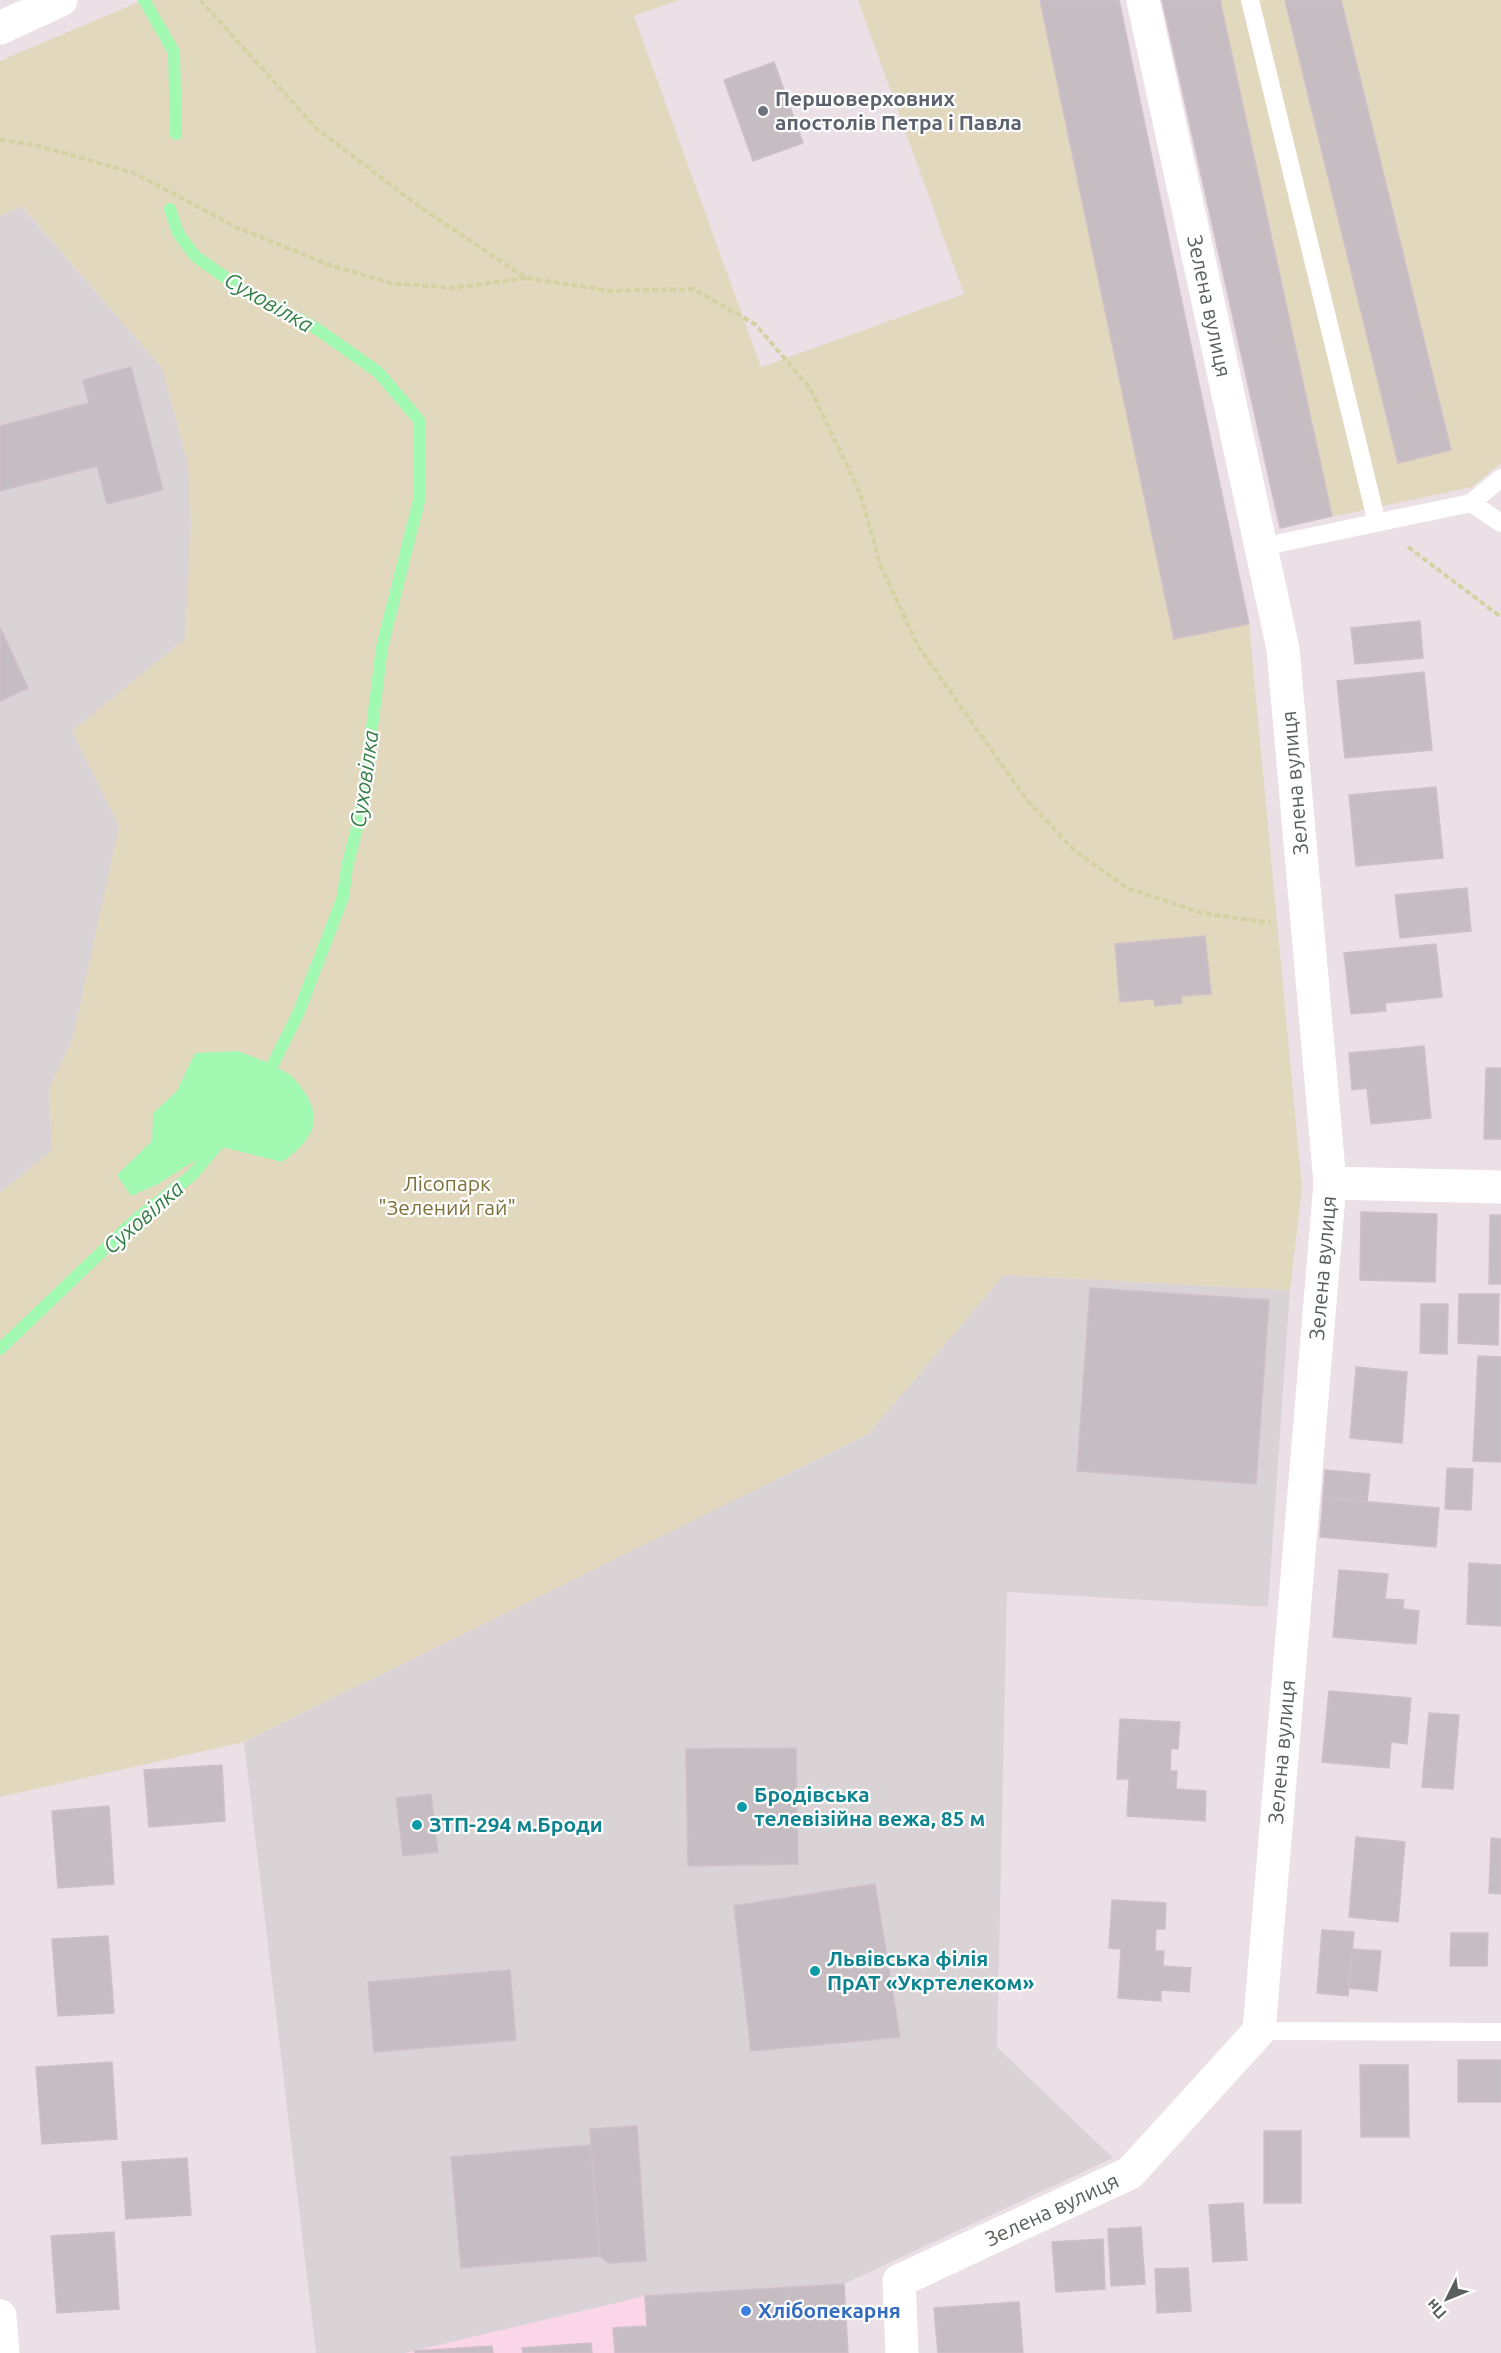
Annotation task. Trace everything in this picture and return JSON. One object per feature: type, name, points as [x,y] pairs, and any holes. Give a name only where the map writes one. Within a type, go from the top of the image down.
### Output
[{"type":"street","points":[[0,28],[61,0]]},
{"type":"street","name":"Зелена вулиця","points":[[902,2353],[899,2281],[1130,2173],[1259,2031],[1330,1183],[1283,649],[1143,0]]},
{"type":"street","points":[[1330,1183],[1501,1187]]},
{"type":"street","points":[[0,2316],[3,2353]]},
{"type":"lane","points":[[1250,0],[1377,523]]},
{"type":"lane","points":[[1261,547],[1471,502],[1501,478]]},
{"type":"lane","points":[[1471,502],[1501,523]]},
{"type":"lane","points":[[1259,2031],[1501,2032]]},
{"type":"path","points":[[200,0],[317,129],[420,207],[526,278]]},
{"type":"path","points":[[0,140],[35,145],[134,173],[238,228],[327,264],[390,282],[452,288],[526,278],[611,291],[693,289],[755,324],[810,388],[860,493],[880,567],[918,646],[1026,799],[1074,850],[1127,888],[1202,913],[1308,928]]},
{"type":"path","points":[[1377,523],[1501,617]]},
{"type":"shaded area","points":[[21,206],[162,368],[188,463],[191,524],[185,639],[72,731],[120,826],[73,1038],[49,1088],[52,1150],[0,1193],[0,216]]},
{"type":"shaded area","points":[[238,1051],[284,1071],[300,1086],[314,1114],[311,1132],[306,1140],[282,1162],[218,1146],[158,1184],[131,1196],[117,1175],[152,1141],[153,1113],[177,1091],[195,1053]]},
{"type":"shaded area","points":[[1004,1275],[1290,1290],[1268,1607],[1007,1592],[997,2047],[1113,2158],[844,2284],[645,2296],[405,2353],[316,2353],[244,1742],[868,1434]]},
{"type":"shaded area","points":[[645,2296],[647,2326],[614,2328],[615,2353],[405,2353]]},
{"type":"green space","name":"Лісопарк \"Зелений гай\"","points":[[143,0],[679,0],[634,16],[761,367],[964,294],[858,0],[1040,0],[1174,639],[1249,624],[1302,1188],[1290,1290],[1004,1275],[868,1434],[244,1742],[0,1797],[0,1193],[52,1150],[49,1088],[73,1038],[119,826],[72,731],[185,639],[191,524],[188,463],[162,368],[22,206],[0,216],[0,61]]},
{"type":"green space","points":[[1162,0],[1501,0],[1501,463],[1472,487],[1280,528]]},
{"type":"building","points":[[1040,0],[1119,0],[1249,624],[1174,639]]},
{"type":"building","points":[[1162,0],[1220,0],[1332,516],[1280,528]]},
{"type":"building","points":[[1285,0],[1341,0],[1451,450],[1398,463]]},
{"type":"building","name":"Першоверховних апостолів Петра і Павла","points":[[774,62],[803,143],[753,161],[724,80]]},
{"type":"building","points":[[131,367],[163,490],[107,504],[97,466],[0,491],[0,426],[89,403],[83,380]]},
{"type":"building","points":[[1420,621],[1423,658],[1355,664],[1351,628]]},
{"type":"building","points":[[0,627],[28,688],[0,701]]},
{"type":"building","points":[[1424,672],[1432,750],[1345,758],[1337,681]]},
{"type":"building","points":[[1436,787],[1443,858],[1356,866],[1349,795]]},
{"type":"building","points":[[1467,888],[1471,931],[1400,938],[1395,895]]},
{"type":"building","points":[[1205,936],[1211,994],[1181,996],[1182,1003],[1155,1006],[1154,999],[1120,1002],[1115,944]]},
{"type":"building","points":[[1436,944],[1442,997],[1385,1003],[1386,1011],[1351,1014],[1344,953]]},
{"type":"building","points":[[1424,1046],[1431,1118],[1371,1124],[1367,1088],[1352,1090],[1349,1053]]},
{"type":"building","points":[[1486,1068],[1501,1068],[1501,1139],[1484,1139]]},
{"type":"building","points":[[1361,1212],[1437,1214],[1435,1282],[1360,1280]]},
{"type":"building","points":[[1490,1215],[1501,1215],[1501,1284],[1489,1284]]},
{"type":"building","points":[[1090,1288],[1269,1300],[1256,1484],[1077,1471]]},
{"type":"building","points":[[1459,1294],[1499,1294],[1498,1345],[1458,1343]]},
{"type":"building","points":[[1421,1304],[1448,1304],[1447,1354],[1420,1353]]},
{"type":"building","points":[[1478,1356],[1501,1357],[1501,1462],[1473,1461]]},
{"type":"building","points":[[1356,1367],[1407,1372],[1402,1443],[1350,1438]]},
{"type":"building","points":[[1447,1468],[1473,1469],[1471,1510],[1445,1509]]},
{"type":"building","points":[[1325,1470],[1370,1474],[1367,1502],[1323,1498]]},
{"type":"building","points":[[1323,1498],[1439,1508],[1436,1547],[1320,1537]]},
{"type":"building","points":[[1469,1563],[1501,1565],[1501,1626],[1467,1624]]},
{"type":"building","points":[[1339,1570],[1388,1574],[1385,1599],[1404,1600],[1403,1609],[1419,1611],[1416,1644],[1333,1637]]},
{"type":"building","points":[[1329,1691],[1411,1698],[1407,1744],[1391,1742],[1389,1768],[1322,1762]]},
{"type":"building","points":[[1429,1713],[1459,1715],[1453,1789],[1422,1787]]},
{"type":"building","points":[[1120,1719],[1180,1722],[1178,1749],[1171,1748],[1170,1771],[1177,1771],[1176,1789],[1206,1791],[1205,1821],[1127,1816],[1129,1779],[1117,1779]]},
{"type":"building","name":"Бродівська телевізійна вежа, 85 м","points":[[796,1748],[798,1864],[688,1866],[686,1749]]},
{"type":"building","points":[[222,1765],[225,1821],[149,1827],[144,1770]]},
{"type":"building","name":"ЗТП-294 м.Броди","points":[[431,1794],[438,1852],[403,1856],[396,1798]]},
{"type":"building","points":[[109,1806],[114,1884],[58,1888],[52,1811]]},
{"type":"building","points":[[1356,1837],[1405,1842],[1398,1922],[1349,1917]]},
{"type":"building","points":[[1491,1838],[1501,1839],[1501,1894],[1489,1893]]},
{"type":"building","name":"Львівська філія ПрАТ «Укртелеком»","points":[[875,1884],[900,2037],[751,2051],[734,1906]]},
{"type":"building","points":[[1112,1900],[1166,1903],[1165,1929],[1156,1929],[1155,1951],[1164,1951],[1163,1966],[1191,1968],[1189,1992],[1161,1990],[1161,2001],[1118,1998],[1121,1949],[1109,1948]]},
{"type":"building","points":[[1322,1930],[1354,1932],[1348,1996],[1317,1993]]},
{"type":"building","points":[[1451,1933],[1488,1933],[1487,1966],[1450,1966]]},
{"type":"building","points":[[108,1936],[114,2013],[58,2016],[52,1939]]},
{"type":"building","points":[[1352,1949],[1381,1951],[1377,1991],[1349,1988]]},
{"type":"building","points":[[510,1970],[516,2040],[374,2052],[368,1982]]},
{"type":"building","points":[[1458,2060],[1501,2060],[1501,2102],[1458,2102]]},
{"type":"building","points":[[112,2062],[117,2139],[42,2144],[36,2067]]},
{"type":"building","points":[[1360,2065],[1408,2065],[1409,2137],[1361,2137]]},
{"type":"building","points":[[637,2126],[646,2261],[608,2263],[600,2256],[590,2129]]},
{"type":"building","points":[[1264,2131],[1301,2131],[1301,2203],[1264,2203]]},
{"type":"building","points":[[591,2145],[600,2256],[461,2268],[451,2157]]},
{"type":"building","points":[[187,2158],[191,2215],[126,2219],[122,2162]]},
{"type":"building","points":[[1243,2203],[1247,2260],[1213,2262],[1209,2205]]},
{"type":"building","points":[[1141,2227],[1145,2284],[1111,2286],[1108,2229]]},
{"type":"building","points":[[114,2232],[119,2309],[57,2313],[51,2236]]},
{"type":"building","points":[[1103,2239],[1105,2289],[1056,2292],[1052,2242]]},
{"type":"building","points":[[1188,2268],[1191,2311],[1157,2313],[1155,2269]]},
{"type":"building","name":"Хлібопекарня","points":[[844,2284],[848,2353],[615,2353],[613,2328],[647,2326],[645,2296]]},
{"type":"building","points":[[1019,2302],[1023,2353],[938,2353],[934,2308]]},
{"type":"building","points":[[591,2343],[592,2353],[523,2353],[522,2348]]},
{"type":"building","points":[[492,2346],[493,2353],[415,2353],[415,2351]]},
{"type":"waterway","name":"Суховілка","points":[[144,0],[174,52],[176,134]]},
{"type":"waterway","name":"Суховілка","points":[[170,209],[178,233],[195,256],[243,290],[314,327],[378,372],[419,420],[419,500],[382,647],[362,808],[347,867],[343,897],[298,1014],[266,1078]]},
{"type":"waterway","name":"Суховілка","points":[[0,1349],[135,1220],[192,1175],[225,1136]]},
{"type":"place","name":"Першоверховних апостолів Петра і Павла","points":[[763,111]]},
{"type":"place","name":"Бродівська телевізійна вежа, 85 м","points":[[742,1807]]},
{"type":"place","name":"ЗТП-294 м.Броди","points":[[417,1825]]},
{"type":"place","name":"Львівська філія ПрАТ «Укртелеком»","points":[[815,1971]]},
{"type":"place","name":"Хлібопекарня","points":[[746,2311]]}]
